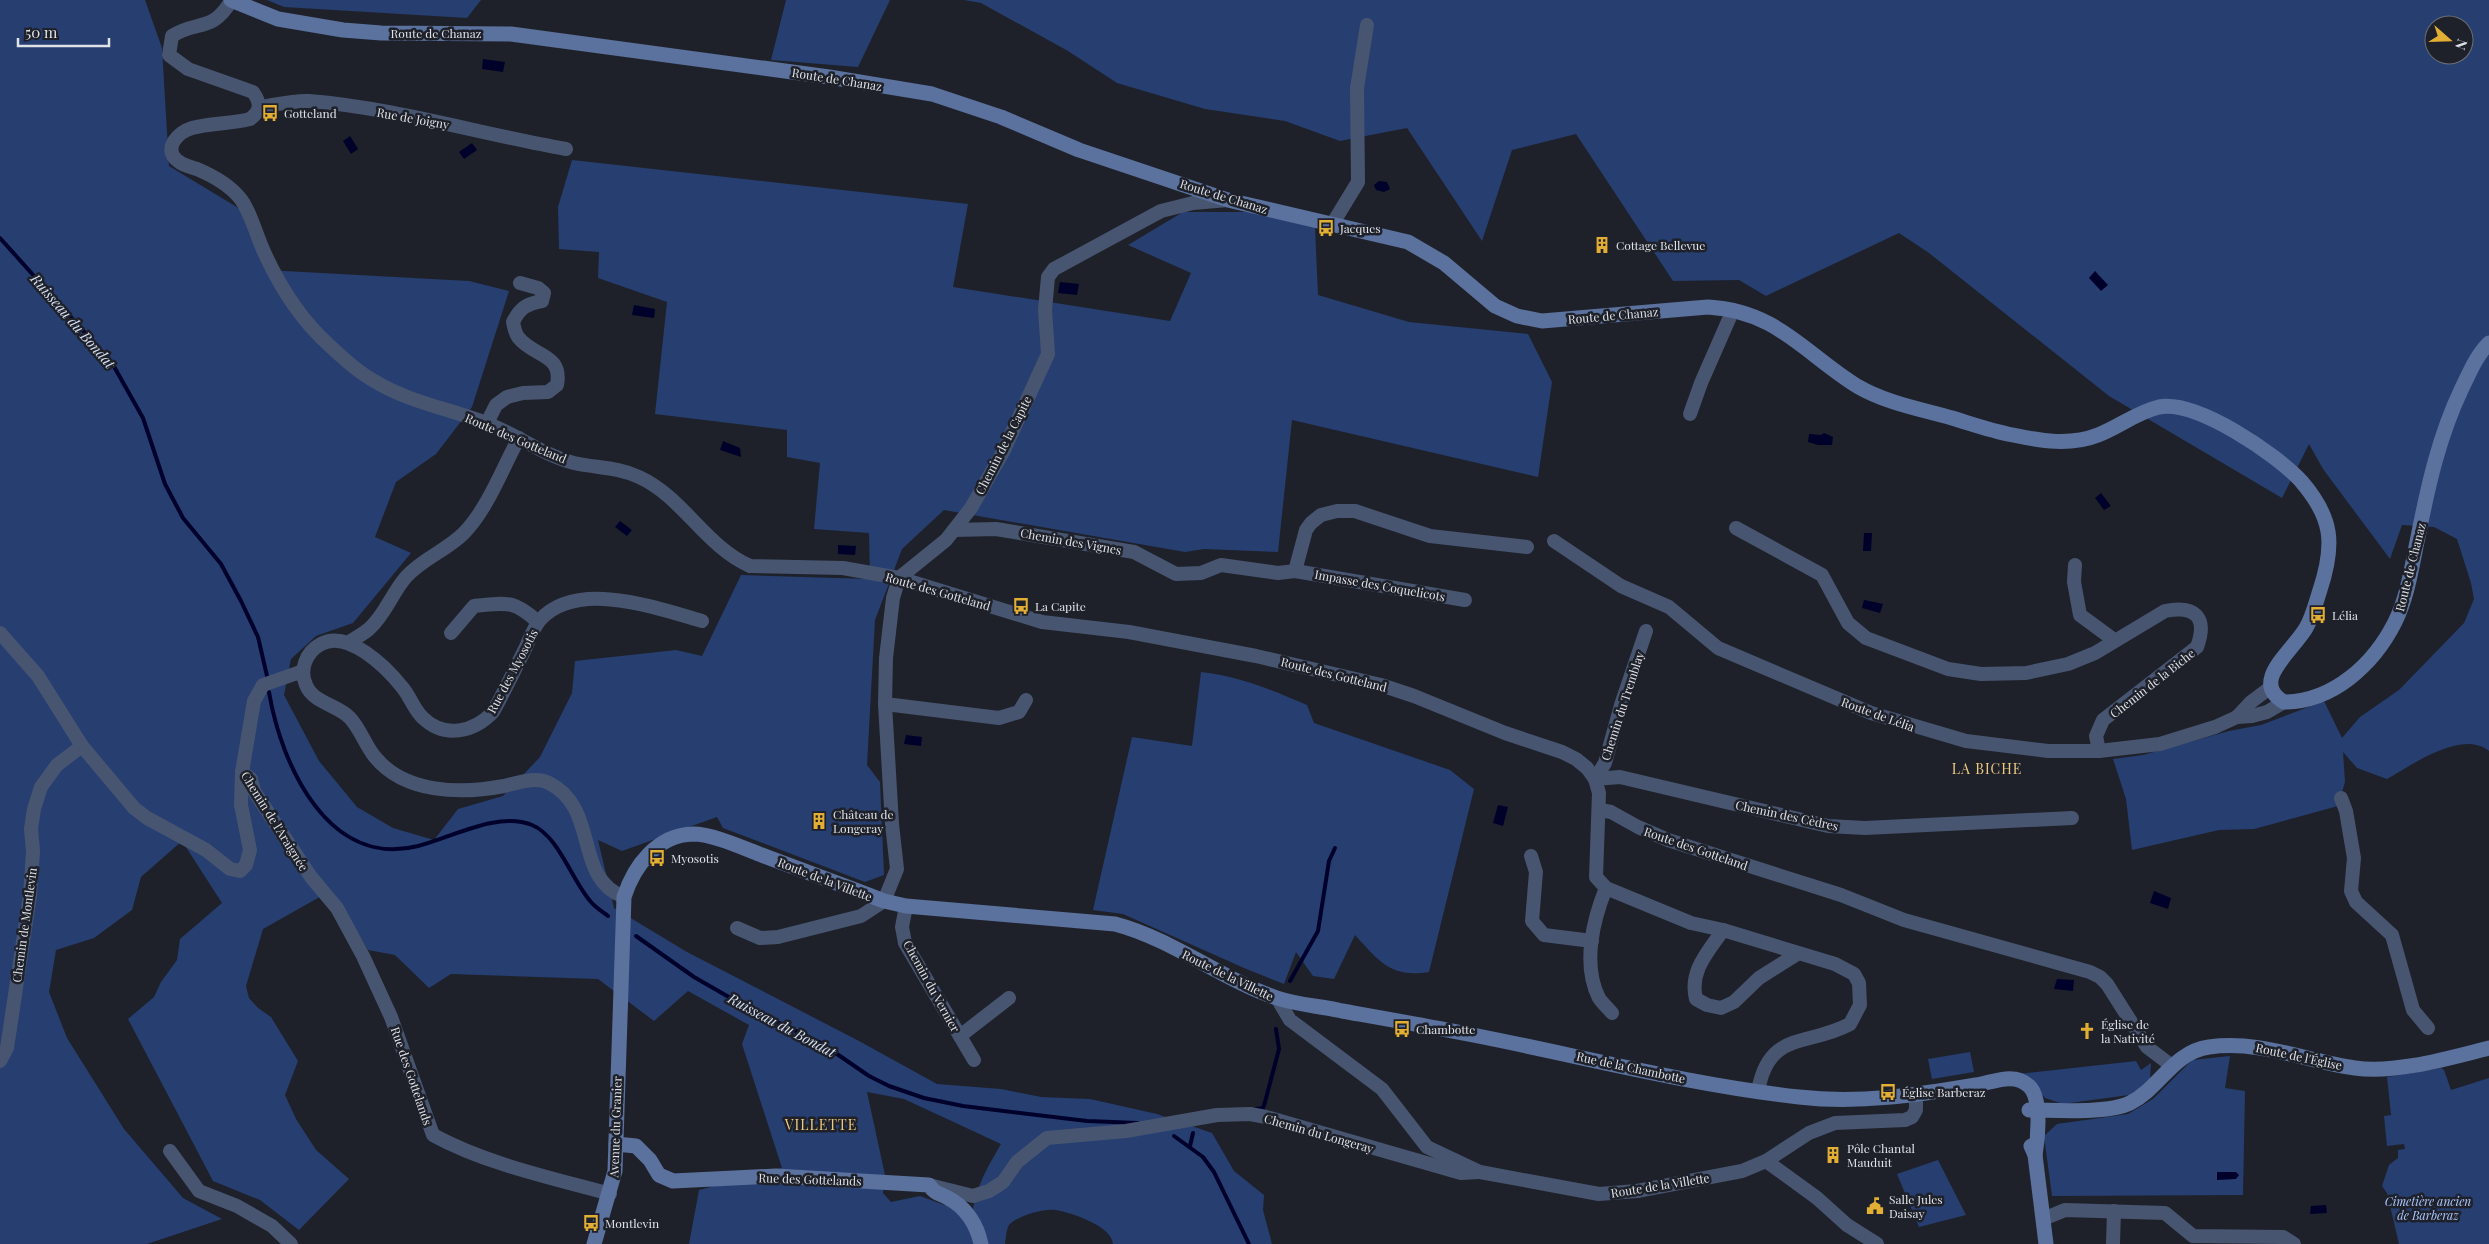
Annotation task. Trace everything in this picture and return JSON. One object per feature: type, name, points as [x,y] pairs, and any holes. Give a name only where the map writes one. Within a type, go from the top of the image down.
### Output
[{"type":"street","points":[[231,0],[225,12],[211,23],[180,31],[172,36],[169,55],[188,69],[253,92],[259,99],[260,107]]},
{"type":"street","name":"Route de Chanaz","points":[[231,0],[278,19],[343,30],[381,33],[462,32],[529,36],[829,77],[932,94],[1001,117],[1079,150],[1228,200],[1382,234],[1424,250],[1444,263],[1495,306],[1529,319],[1542,321],[1708,307],[1734,310],[1757,317],[1782,330],[1858,386],[1886,400],[2010,435],[2053,442],[2078,441],[2097,436],[2147,410],[2162,406],[2179,407],[2197,413],[2239,433],[2274,458],[2299,480],[2315,499],[2325,517],[2330,536],[2323,581],[2311,617],[2272,675],[2271,687]]},
{"type":"street","points":[[1333,223],[1358,182],[1357,88],[1367,25]]},
{"type":"street","name":"Rue de Joigny","points":[[260,107],[307,101],[435,121],[507,139],[566,149]]},
{"type":"street","name":"Route des Gotteland","points":[[260,107],[257,114],[250,119],[193,128],[183,132],[174,138],[171,148],[173,156],[179,162],[222,183],[240,198],[265,256],[291,303],[303,319],[351,365],[391,390],[487,423],[566,460],[620,470],[640,477],[661,490],[680,506],[717,545],[737,560],[750,566],[842,568],[899,578],[1042,622],[1130,632],[1190,643],[1381,685],[1414,696],[1505,733],[1562,752],[1576,759],[1595,779]]},
{"type":"street","name":"Chemin de la Capite","points":[[899,578],[946,540],[971,508],[1003,452],[1048,354],[1046,296],[1048,277],[1054,269],[1161,211],[1193,203],[1228,200]]},
{"type":"street","points":[[487,423],[496,405],[507,397],[523,393],[548,392],[557,385],[559,375],[556,366],[516,336],[513,322],[519,310],[528,304],[542,301],[544,293],[538,288],[520,283]]},
{"type":"street","points":[[1690,414],[1701,383],[1734,310]]},
{"type":"street","name":"Route de Chanaz","points":[[2284,702],[2316,698],[2337,687],[2357,672],[2378,649],[2396,621],[2404,598],[2439,445],[2452,409],[2475,360],[2489,343]]},
{"type":"street","points":[[519,438],[478,516],[464,532],[450,546],[419,563],[404,579],[380,616],[368,630],[349,642],[333,640],[322,643],[311,652],[304,665],[303,677],[307,689],[317,698],[340,709],[351,719],[374,756],[387,769],[403,779],[420,786],[484,790],[536,780],[548,782],[565,794],[576,808],[594,868],[601,881],[610,892],[624,897]]},
{"type":"street","points":[[1295,571],[1306,530],[1321,515],[1337,511],[1355,511],[1430,536],[1527,547]]},
{"type":"street","name":"Chemin de la Biche","points":[[1736,528],[1822,575],[1848,623],[1866,638],[1948,669],[1981,674],[2026,673],[2068,664],[2095,653],[2165,611],[2178,608],[2191,612],[2201,621],[2203,632],[2198,647],[2103,720],[2096,736],[2099,752]]},
{"type":"street","name":"Chemin des Vignes","points":[[954,530],[996,529],[1134,552],[1176,574],[1202,573],[1221,565],[1278,573],[1295,571]]},
{"type":"street","name":"Route de Lélia","points":[[1554,541],[1621,586],[1668,607],[1718,648],[1871,713],[1966,742],[2048,751],[2099,752],[2160,744],[2215,727],[2237,717],[2267,712],[2284,702]]},
{"type":"street","points":[[2075,566],[2074,582],[2080,615],[2114,640]]},
{"type":"street","name":"Impasse des Coquelicots","points":[[1295,571],[1465,600]]},
{"type":"street","points":[[737,928],[760,938],[778,937],[861,916],[884,901],[897,869],[885,704],[886,658],[893,598],[899,578]]},
{"type":"street","name":"Rue des Myosotis","points":[[349,642],[386,670],[402,687],[423,718],[436,727],[453,732],[469,730],[482,723],[493,712],[538,622],[553,608],[575,602],[609,599],[641,604],[702,621]]},
{"type":"street","points":[[451,633],[474,606],[505,603],[522,607],[538,622]]},
{"type":"street","name":"Chemin du Tremblay","points":[[1595,779],[1605,763],[1621,704],[1646,631]]},
{"type":"street","points":[[0,633],[38,676],[82,746],[134,808],[147,818],[206,850],[230,869],[240,871],[249,859],[250,850],[241,806],[242,772]]},
{"type":"street","name":"Chemin de l'Araignée","points":[[303,671],[263,685],[254,700],[242,772],[250,779],[254,791],[311,878],[337,908],[363,956]]},
{"type":"street","points":[[2271,687],[2276,696],[2284,702]]},
{"type":"street","name":"Route de Lélia","points":[[2237,717],[2250,702],[2271,687]]},
{"type":"street","points":[[885,704],[999,718],[1019,712],[1026,700]]},
{"type":"street","name":"Chemin de Montlevin","points":[[0,1061],[7,1048],[30,895],[33,852],[31,829],[34,809],[41,787],[57,765],[82,746]]},
{"type":"street","name":"Chemin des Cèdres","points":[[1595,779],[1620,776],[1828,826],[1875,828],[2072,818]]},
{"type":"street","points":[[1595,779],[1600,810],[1596,878],[1606,888],[1660,912],[1691,923],[1723,930],[1835,964],[1854,974],[1859,983],[1860,1005],[1850,1024],[1785,1046],[1776,1052],[1762,1070],[1758,1091]]},
{"type":"street","points":[[2341,798],[2346,811],[2354,858],[2351,891],[2356,902],[2392,935],[2413,1010],[2428,1028]]},
{"type":"street","name":"Route des Gotteland","points":[[1600,810],[1611,812],[1638,827],[1668,840],[1841,895],[1904,920],[2090,972],[2100,977],[2107,984],[2148,1047],[2172,1066]]},
{"type":"street","name":"Route de la Villette","points":[[619,1036],[624,897],[630,878],[643,859],[653,850],[672,838],[694,834],[727,843],[884,901],[906,906],[1115,924],[1138,930],[1245,985],[1278,998],[1290,1020],[1382,1089],[1427,1147],[1447,1158],[1471,1166],[1480,1172],[1599,1194],[1637,1191],[1694,1182],[1742,1171],[1766,1161],[1824,1126],[1835,1123],[1905,1120],[1912,1117],[1916,1110],[1916,1096]]},
{"type":"street","points":[[1531,856],[1536,872],[1532,921],[1544,935],[1592,941]]},
{"type":"street","points":[[1606,888],[1590,955],[1594,983],[1600,999],[1612,1013]]},
{"type":"street","name":"Chemin du Vernier","points":[[906,906],[902,927],[905,943],[974,1060]]},
{"type":"street","points":[[1723,930],[1695,972],[1693,987],[1696,999],[1707,1005],[1721,1008],[1734,1002],[1759,978],[1797,954]]},
{"type":"street","name":"Rue des Gottelands","points":[[363,956],[392,1017],[433,1135],[452,1146],[478,1155],[610,1194]]},
{"type":"street","name":"Chemin du Vernier","points":[[960,1036],[1009,998]]},
{"type":"street","name":"Rue de la Chambotte","points":[[1278,998],[1758,1091],[1799,1097],[1849,1100],[1916,1096],[1987,1083],[2003,1078],[2018,1079],[2029,1086],[2036,1094],[2033,1110],[2037,1140],[2035,1155],[2046,1244]]},
{"type":"street","name":"Avenue du Granier","points":[[594,1244],[610,1194],[615,1171],[619,1036]]},
{"type":"street","name":"Route de l'Église","points":[[2033,1110],[2075,1110],[2128,1104],[2145,1094],[2172,1066],[2189,1053],[2208,1048],[2254,1046],[2354,1068],[2373,1069],[2413,1064],[2489,1048]]},
{"type":"street","name":"Chemin du Longeray","points":[[929,1185],[973,1196],[989,1191],[1003,1182],[1017,1162],[1047,1138],[1126,1131],[1217,1115],[1250,1114],[1461,1173],[1480,1172]]},
{"type":"street","name":"Rue des Gottelands","points":[[616,1144],[636,1146],[650,1160],[659,1175],[673,1182],[776,1176],[929,1185]]},
{"type":"street","points":[[170,1151],[199,1190],[272,1226],[291,1244]]},
{"type":"street","points":[[1766,1161],[1815,1196],[1847,1225],[1877,1244]]},
{"type":"street","points":[[929,1185],[936,1194],[948,1198],[972,1219],[981,1244]]},
{"type":"street","points":[[2043,1219],[2065,1210],[2165,1213],[2193,1236],[2283,1237],[2294,1244]]},
{"type":"street","points":[[2113,1244],[2114,1212]]},
{"type":"green space","points":[[0,0],[145,0],[162,48],[169,166],[240,209],[266,270],[469,281],[509,291],[472,407],[436,454],[396,482],[375,537],[411,553],[353,623],[316,636],[291,659],[284,695],[319,761],[357,807],[393,828],[434,840],[458,809],[503,796],[540,757],[572,693],[575,661],[676,650],[702,656],[741,575],[870,579],[869,533],[814,529],[820,463],[787,457],[787,430],[655,414],[667,302],[598,278],[599,252],[559,249],[558,207],[572,160],[968,204],[953,287],[1170,321],[1191,273],[1128,245],[1183,212],[1264,212],[1315,227],[1318,295],[1409,322],[1528,334],[1552,382],[1538,477],[1292,420],[1278,552],[1204,549],[1185,552],[944,510],[902,549],[875,620],[867,765],[880,782],[884,875],[865,882],[723,828],[717,817],[622,851],[598,840],[614,908],[687,952],[859,1041],[937,1084],[1001,1089],[1041,1097],[1090,1099],[1157,1114],[1212,1133],[1234,1171],[1264,1195],[1263,1210],[1272,1244],[1113,1244],[1111,1237],[1106,1232],[1090,1221],[1056,1210],[1045,1210],[1031,1213],[1009,1225],[1005,1244],[689,1244],[699,1190],[782,1168],[742,1044],[749,1025],[688,991],[654,1021],[598,979],[451,974],[429,988],[395,955],[368,950],[348,916],[325,894],[263,929],[246,986],[249,998],[258,1008],[271,1017],[298,1061],[285,1095],[296,1119],[316,1150],[349,1179],[299,1230],[260,1200],[213,1181],[128,1019],[154,997],[161,982],[177,960],[180,939],[222,903],[182,841],[141,877],[132,910],[94,938],[56,950],[49,992],[67,1038],[124,1129],[183,1198],[222,1219],[147,1244],[0,1244]],"holes":[[[867,1092],[904,1099],[1001,1144],[977,1192],[972,1224],[950,1207],[920,1196],[891,1202],[883,1193],[885,1175]]]},
{"type":"green space","points":[[267,0],[481,0],[467,18],[284,7]]},
{"type":"green space","points":[[786,0],[890,0],[858,67],[771,60]]},
{"type":"green space","points":[[964,0],[2489,0],[2489,751],[2478,745],[2451,746],[2423,758],[2387,779],[2357,768],[2343,752],[2345,782],[2338,806],[2254,829],[2219,830],[2132,850],[2126,799],[2113,759],[2143,755],[2229,731],[2261,725],[2324,701],[2342,738],[2360,717],[2399,690],[2464,623],[2474,599],[2457,539],[2434,527],[2402,525],[2390,559],[2323,469],[2309,444],[2282,498],[2109,396],[1929,253],[1899,233],[1766,296],[1739,280],[1673,281],[1576,134],[1512,150],[1482,241],[1407,128],[1340,141],[1285,121],[1205,109],[1117,83],[1068,51],[981,3]]},
{"type":"green space","points":[[1201,672],[1242,680],[1307,705],[1314,723],[1450,770],[1474,789],[1429,972],[1416,973],[1395,970],[1371,953],[1355,935],[1334,979],[1313,976],[1296,952],[1284,984],[1123,914],[1093,910],[1132,737],[1192,746]]},
{"type":"green space","points":[[1970,1052],[1974,1072],[1932,1079],[1928,1059]]},
{"type":"green space","points":[[2230,1056],[2225,1088],[2245,1091],[2243,1195],[2052,1196],[2044,1136],[2057,1124],[2128,1114],[2153,1099],[2192,1060]]},
{"type":"green space","points":[[2136,1061],[2141,1070],[2151,1063],[2150,1079],[2144,1087],[2129,1095],[2070,1103],[2060,1103],[2045,1098],[2034,1085],[2019,1074]]},
{"type":"green space","name":"Cimetière ancien de Barberaz","points":[[2441,1068],[2444,1070],[2451,1090],[2489,1078],[2489,1244],[2399,1244],[2387,1193],[2382,1186],[2389,1165],[2398,1158],[2398,1150],[2405,1149],[2404,1144],[2387,1146],[2384,1116],[2391,1115],[2387,1077]]},
{"type":"green space","points":[[1938,1160],[1966,1215],[1919,1227],[1897,1174]]},
{"type":"shaded area","points":[[483,59],[505,62],[503,72],[482,69]]},
{"type":"shaded area","points":[[350,136],[358,149],[351,154],[343,141]]},
{"type":"shaded area","points":[[472,143],[477,150],[464,159],[459,152]]},
{"type":"shaded area","points":[[1379,181],[1387,182],[1390,189],[1384,192],[1376,190],[1374,185]]},
{"type":"shaded area","points":[[2095,271],[2108,285],[2101,291],[2089,278]]},
{"type":"shaded area","points":[[1060,282],[1079,284],[1077,295],[1058,293]]},
{"type":"shaded area","points":[[634,305],[655,309],[654,318],[632,315]]},
{"type":"shaded area","points":[[1824,433],[1833,437],[1832,445],[1818,445],[1808,442],[1809,434],[1821,435]]},
{"type":"shaded area","points":[[723,441],[740,448],[741,457],[720,450]]},
{"type":"shaded area","points":[[2101,493],[2111,506],[2104,510],[2095,498]]},
{"type":"shaded area","points":[[620,521],[632,530],[627,536],[615,527]]},
{"type":"shaded area","points":[[1864,533],[1872,533],[1871,551],[1863,551]]},
{"type":"shaded area","points":[[838,545],[856,546],[855,555],[838,554]]},
{"type":"shaded area","points":[[1864,600],[1883,604],[1880,613],[1862,608]]},
{"type":"shaded area","points":[[906,735],[922,737],[921,746],[904,744]]},
{"type":"shaded area","points":[[1498,805],[1508,807],[1503,826],[1493,823]]},
{"type":"shaded area","points":[[2154,891],[2171,898],[2168,909],[2150,903]]},
{"type":"shaded area","points":[[2057,979],[2074,980],[2073,991],[2054,989]]},
{"type":"shaded area","points":[[2217,1172],[2236,1172],[2239,1175],[2236,1179],[2217,1180]]},
{"type":"shaded area","points":[[2326,1205],[2327,1213],[2310,1214],[2311,1206]]},
{"type":"waterway","name":"Ruisseau du Bondat","points":[[0,238],[112,363],[143,418],[165,484],[183,518],[221,564],[241,601],[258,637],[267,676]]},
{"type":"waterway","name":"Ruisseau du Bondat","points":[[269,692],[275,720],[285,750],[298,778],[314,805],[334,826],[358,842],[386,849],[418,846],[489,823],[504,821],[532,825],[550,839],[584,893],[593,904],[608,916]]},
{"type":"waterway","points":[[1290,981],[1318,931],[1329,861],[1335,848]]},
{"type":"waterway","name":"Ruisseau du Bondat","points":[[636,936],[694,977],[748,1008],[821,1043],[869,1076],[889,1086],[924,1098],[963,1106],[1087,1121],[1138,1123]]},
{"type":"waterway","points":[[1256,1109],[1263,1108],[1279,1049],[1276,1029]]},
{"type":"waterway","points":[[1190,1146],[1193,1133]]},
{"type":"waterway","name":"Ruisseau du Bondat","points":[[1174,1136],[1203,1157],[1214,1172],[1249,1244]]},
{"type":"place","name":"Gotteland","points":[[270,113]]},
{"type":"place","name":"Jacques","points":[[1326,228]]},
{"type":"place","name":"Cottage Bellevue","points":[[1602,245]]},
{"type":"place","name":"La Capite","points":[[1021,606]]},
{"type":"place","name":"Lélia","points":[[2318,615]]},
{"type":"place","name":"Château de Longeray","points":[[819,821]]},
{"type":"place","name":"Myosotis","points":[[657,858]]},
{"type":"place","name":"Chambotte","points":[[1402,1029]]},
{"type":"place","name":"Église de la Nativité","points":[[2087,1031]]},
{"type":"place","name":"Église Barberaz","points":[[1888,1092]]},
{"type":"place","name":"Pôle Chantal Mauduit","points":[[1833,1155]]},
{"type":"place","name":"Salle Jules Daisay","points":[[1875,1206]]},
{"type":"place","name":"Montlevin","points":[[591,1223]]},
{"type":"district","name":"LA BICHE","points":[[1987,768]]},
{"type":"district","name":"VILLETTE","points":[[821,1124]]}]
